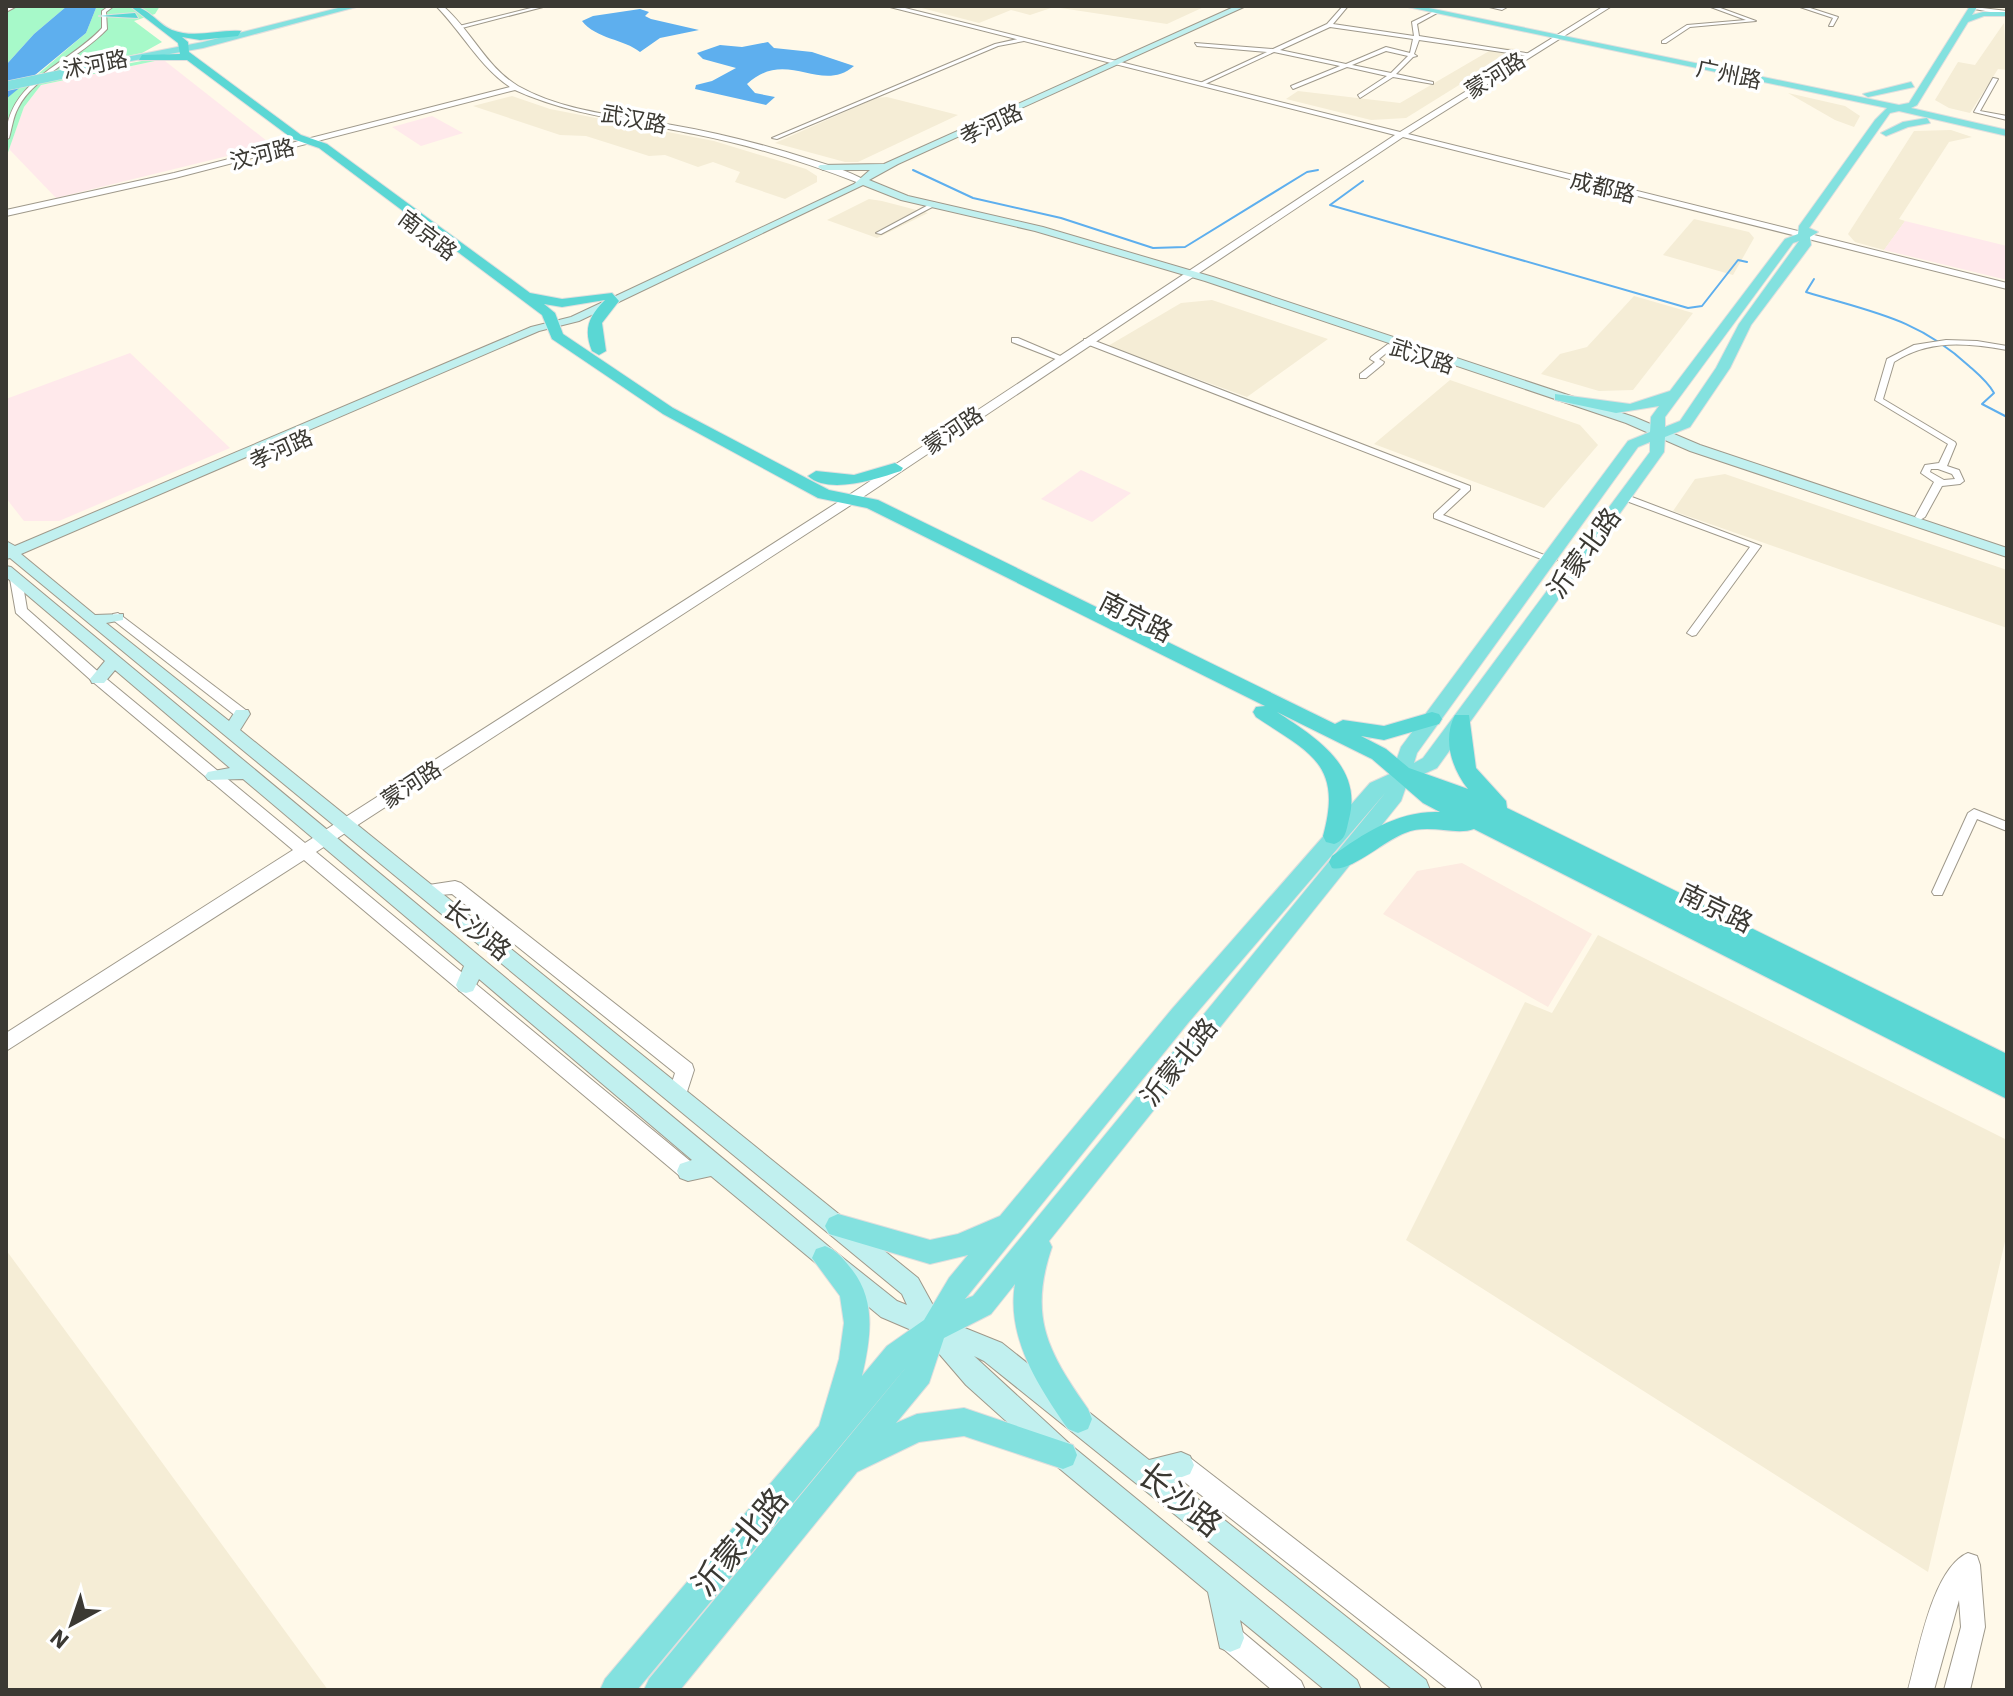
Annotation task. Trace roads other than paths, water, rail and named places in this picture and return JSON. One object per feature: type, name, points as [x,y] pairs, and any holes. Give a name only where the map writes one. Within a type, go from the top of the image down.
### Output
[{"type":"highway","points":[[104,16],[131,9],[158,9],[157,23]]},
{"type":"highway","name":"南京路","points":[[131,9],[157,23],[169,37]]},
{"type":"highway","name":"南京路","points":[[131,9],[297,137],[323,146],[420,216],[548,313],[557,336],[668,411],[824,494],[872,504],[900,517],[1269,707],[1370,766],[1404,772],[1431,798],[1532,838],[2007,1066]]},
{"type":"highway","points":[[144,56],[169,37],[240,34]]},
{"type":"highway","points":[[213,63],[208,52],[211,48],[240,34]]},
{"type":"highway","name":"南京路","points":[[187,52],[195,50],[308,134],[311,149],[537,319],[570,330],[680,405],[837,487],[860,512],[1269,707]]},
{"type":"highway","points":[[144,56],[187,52]]},
{"type":"highway","points":[[524,295],[562,303],[610,299]]},
{"type":"highway","points":[[599,351],[592,335],[593,324],[610,299]]},
{"type":"highway","points":[[816,476],[855,480],[895,468]]},
{"type":"highway","points":[[895,468],[882,494],[900,517]]},
{"type":"highway","points":[[1269,707],[1364,732],[1402,729],[1432,719]]},
{"type":"highway","points":[[1269,707],[1330,762],[1341,782],[1344,798],[1334,836]]},
{"type":"highway","points":[[1462,720],[1459,743],[1464,771],[1532,838]]},
{"type":"highway","points":[[1340,862],[1392,827],[1431,817],[1532,838]]},
{"type":"highway","name":"南京路","points":[[1532,838],[2007,1088]]},
{"type":"main road","points":[[187,52],[240,34],[345,6]]},
{"type":"main road","points":[[240,34],[356,6]]},
{"type":"main road","name":"孝河路","points":[[1131,56],[1232,6]]},
{"type":"main road","name":"孝河路","points":[[10,562],[543,334],[552,324],[575,319],[610,299],[825,198],[898,169],[1100,70],[1242,6]]},
{"type":"main road","name":"广州路","points":[[1407,6],[2007,131]]},
{"type":"main road","name":"广州路","points":[[1423,6],[1529,30]]},
{"type":"main road","name":"沂蒙北路","points":[[660,1690],[919,1373],[933,1329],[958,1287],[1009,1225],[1377,788],[1404,772],[1430,763],[1657,452],[1658,417],[1789,241],[1815,231],[1900,114],[1899,102],[1972,6]]},
{"type":"main road","points":[[1990,6],[2007,13]]},
{"type":"main road","points":[[1962,16],[2007,13]]},
{"type":"main road","name":"沂蒙北路","points":[[616,1690],[897,1356],[933,1329],[982,1305],[1394,796],[1408,752],[1552,560],[1633,444],[1685,424],[1723,368],[1745,324],[1805,245],[1803,228],[1887,111],[1912,105],[1919,96],[1962,16]]},
{"type":"main road","points":[[1529,30],[1572,28],[1592,44]]},
{"type":"main road","points":[[1529,30],[1544,42],[1533,51]]},
{"type":"main road","points":[[1533,51],[1563,43],[1592,44]]},
{"type":"main road","name":"沭河路","points":[[6,84],[144,56]]},
{"type":"main road","points":[[1090,56],[1131,56],[1133,63],[1141,69]]},
{"type":"main road","points":[[1090,56],[1098,62],[1100,70],[1141,69]]},
{"type":"main road","points":[[1813,90],[1859,95],[1886,93],[1911,85]]},
{"type":"main road","points":[[1813,90],[1867,109],[1878,122]]},
{"type":"main road","points":[[1919,96],[1942,112],[1991,128]]},
{"type":"main road","points":[[1886,133],[1919,121],[1991,128]]},
{"type":"main road","points":[[823,167],[898,169],[899,186],[915,196]]},
{"type":"main road","points":[[823,167],[832,183],[825,198]]},
{"type":"main road","name":"武汉路","points":[[862,181],[899,195],[1039,229],[1188,274],[1203,283],[1391,346],[2007,546]]},
{"type":"main road","name":"武汉路","points":[[862,181],[1044,226],[1560,397],[2007,553]]},
{"type":"main road","points":[[825,198],[865,193],[899,195]]},
{"type":"main road","points":[[1560,397],[1635,409],[1659,403],[1679,388]]},
{"type":"main road","name":"长沙路","points":[[10,562],[92,620],[348,825],[910,1286],[933,1329],[975,1376],[1063,1455],[1347,1690]]},
{"type":"main road","name":"长沙路","points":[[10,562],[114,661],[825,1258],[889,1309],[993,1352],[1416,1690]]},
{"type":"main road","points":[[92,620],[118,617]]},
{"type":"main road","points":[[98,679],[114,661]]},
{"type":"main road","points":[[231,731],[242,714]]},
{"type":"main road","points":[[214,776],[247,772]]},
{"type":"main road","points":[[466,985],[475,964]]},
{"type":"main road","points":[[688,1171],[714,1165]]},
{"type":"main road","points":[[1051,1221],[1028,1271],[1026,1300],[1029,1334],[1042,1366],[1078,1419]]},
{"type":"main road","points":[[838,1226],[930,1252],[959,1246],[1009,1225]]},
{"type":"main road","points":[[825,1258],[852,1293],[856,1333],[851,1374],[829,1436]]},
{"type":"main road","points":[[846,1463],[917,1428],[964,1422],[1063,1455]]},
{"type":"main road","points":[[1147,1474],[1181,1465]]},
{"type":"main road","points":[[1220,1585],[1230,1638]]},
{"type":"street","points":[[6,11],[15,6]]},
{"type":"street","points":[[6,138],[15,108],[34,86],[93,44],[105,28],[104,11],[112,6]]},
{"type":"street","name":"武汉路","points":[[439,6],[462,26],[483,60],[498,77],[516,88],[573,107],[759,146],[862,181]]},
{"type":"street","points":[[462,26],[488,23],[545,6]]},
{"type":"street","name":"成都路","points":[[892,6],[1090,56]]},
{"type":"street","name":"成都路","points":[[892,6],[1401,135]]},
{"type":"street","points":[[1201,84],[1329,25],[1346,6]]},
{"type":"street","points":[[1487,6],[1502,9],[1507,6]]},
{"type":"street","name":"蒙河路","points":[[6,1043],[850,500],[1401,135],[1607,6]]},
{"type":"street","points":[[1664,42],[1689,26],[1753,21],[1710,6]]},
{"type":"street","points":[[1799,6],[1836,17],[1831,25]]},
{"type":"street","points":[[1972,6],[2007,13]]},
{"type":"street","points":[[1360,96],[1414,56],[1418,39],[1414,23],[1435,12]]},
{"type":"street","points":[[1329,25],[1418,39],[1533,51]]},
{"type":"street","points":[[775,138],[997,45],[1022,40]]},
{"type":"street","points":[[1197,44],[1278,51],[1350,63],[1431,83]]},
{"type":"street","points":[[1293,87],[1386,49],[1414,56]]},
{"type":"street","name":"成都路","points":[[1141,69],[2007,287]]},
{"type":"street","points":[[1995,79],[1977,112],[2007,118]]},
{"type":"street","name":"汶河路","points":[[6,213],[311,141],[516,88]]},
{"type":"street","points":[[879,233],[934,204]]},
{"type":"street","points":[[1015,340],[1061,358]]},
{"type":"street","points":[[1087,341],[1467,488],[1437,516],[1552,560]]},
{"type":"street","points":[[1942,467],[1952,444],[1879,400],[1890,361],[1909,349],[1938,343],[1967,342],[2007,348]]},
{"type":"street","points":[[1363,376],[1380,362],[1374,359],[1391,346]]},
{"type":"street","points":[[1928,467],[1942,467],[1956,472],[1960,481],[1939,482],[1924,471],[1928,467]]},
{"type":"street","points":[[1920,517],[1939,482]]},
{"type":"street","points":[[1624,497],[1756,546],[1692,633]]},
{"type":"street","points":[[10,562],[21,610],[98,679],[688,1171]]},
{"type":"street","points":[[118,617],[242,714]]},
{"type":"street","points":[[1938,892],[1974,813],[2007,827]]},
{"type":"street","points":[[1181,1465],[1469,1690]]},
{"type":"street","points":[[1921,1690],[1945,1598],[1968,1565],[1973,1627],[1957,1690]]},
{"type":"street","points":[[1230,1638],[1292,1690]]},
{"type":"water","points":[[67,6],[100,6],[96,8],[86,33],[6,99],[6,65],[34,34]]},
{"type":"water","points":[[640,9],[649,12],[645,16],[651,19],[699,30],[660,38],[640,52],[595,32],[582,21],[593,16]]},
{"type":"water","points":[[768,42],[774,48],[812,52],[854,66],[841,74],[829,76],[789,70],[762,74],[747,84],[755,93],[775,97],[766,105],[695,89],[696,85],[712,81],[736,68],[703,59],[697,53],[720,45],[742,47]]},
{"type":"waterway","points":[[913,170],[973,198],[1061,218],[1153,248],[1185,247],[1307,172],[1318,170]]},
{"type":"waterway","points":[[1363,181],[1330,205],[1688,308],[1702,306],[1738,260],[1747,262]]},
{"type":"waterway","points":[[1814,279],[1806,292],[1892,318],[1950,350],[1983,378],[1994,393],[1982,404],[2007,417]]}]
